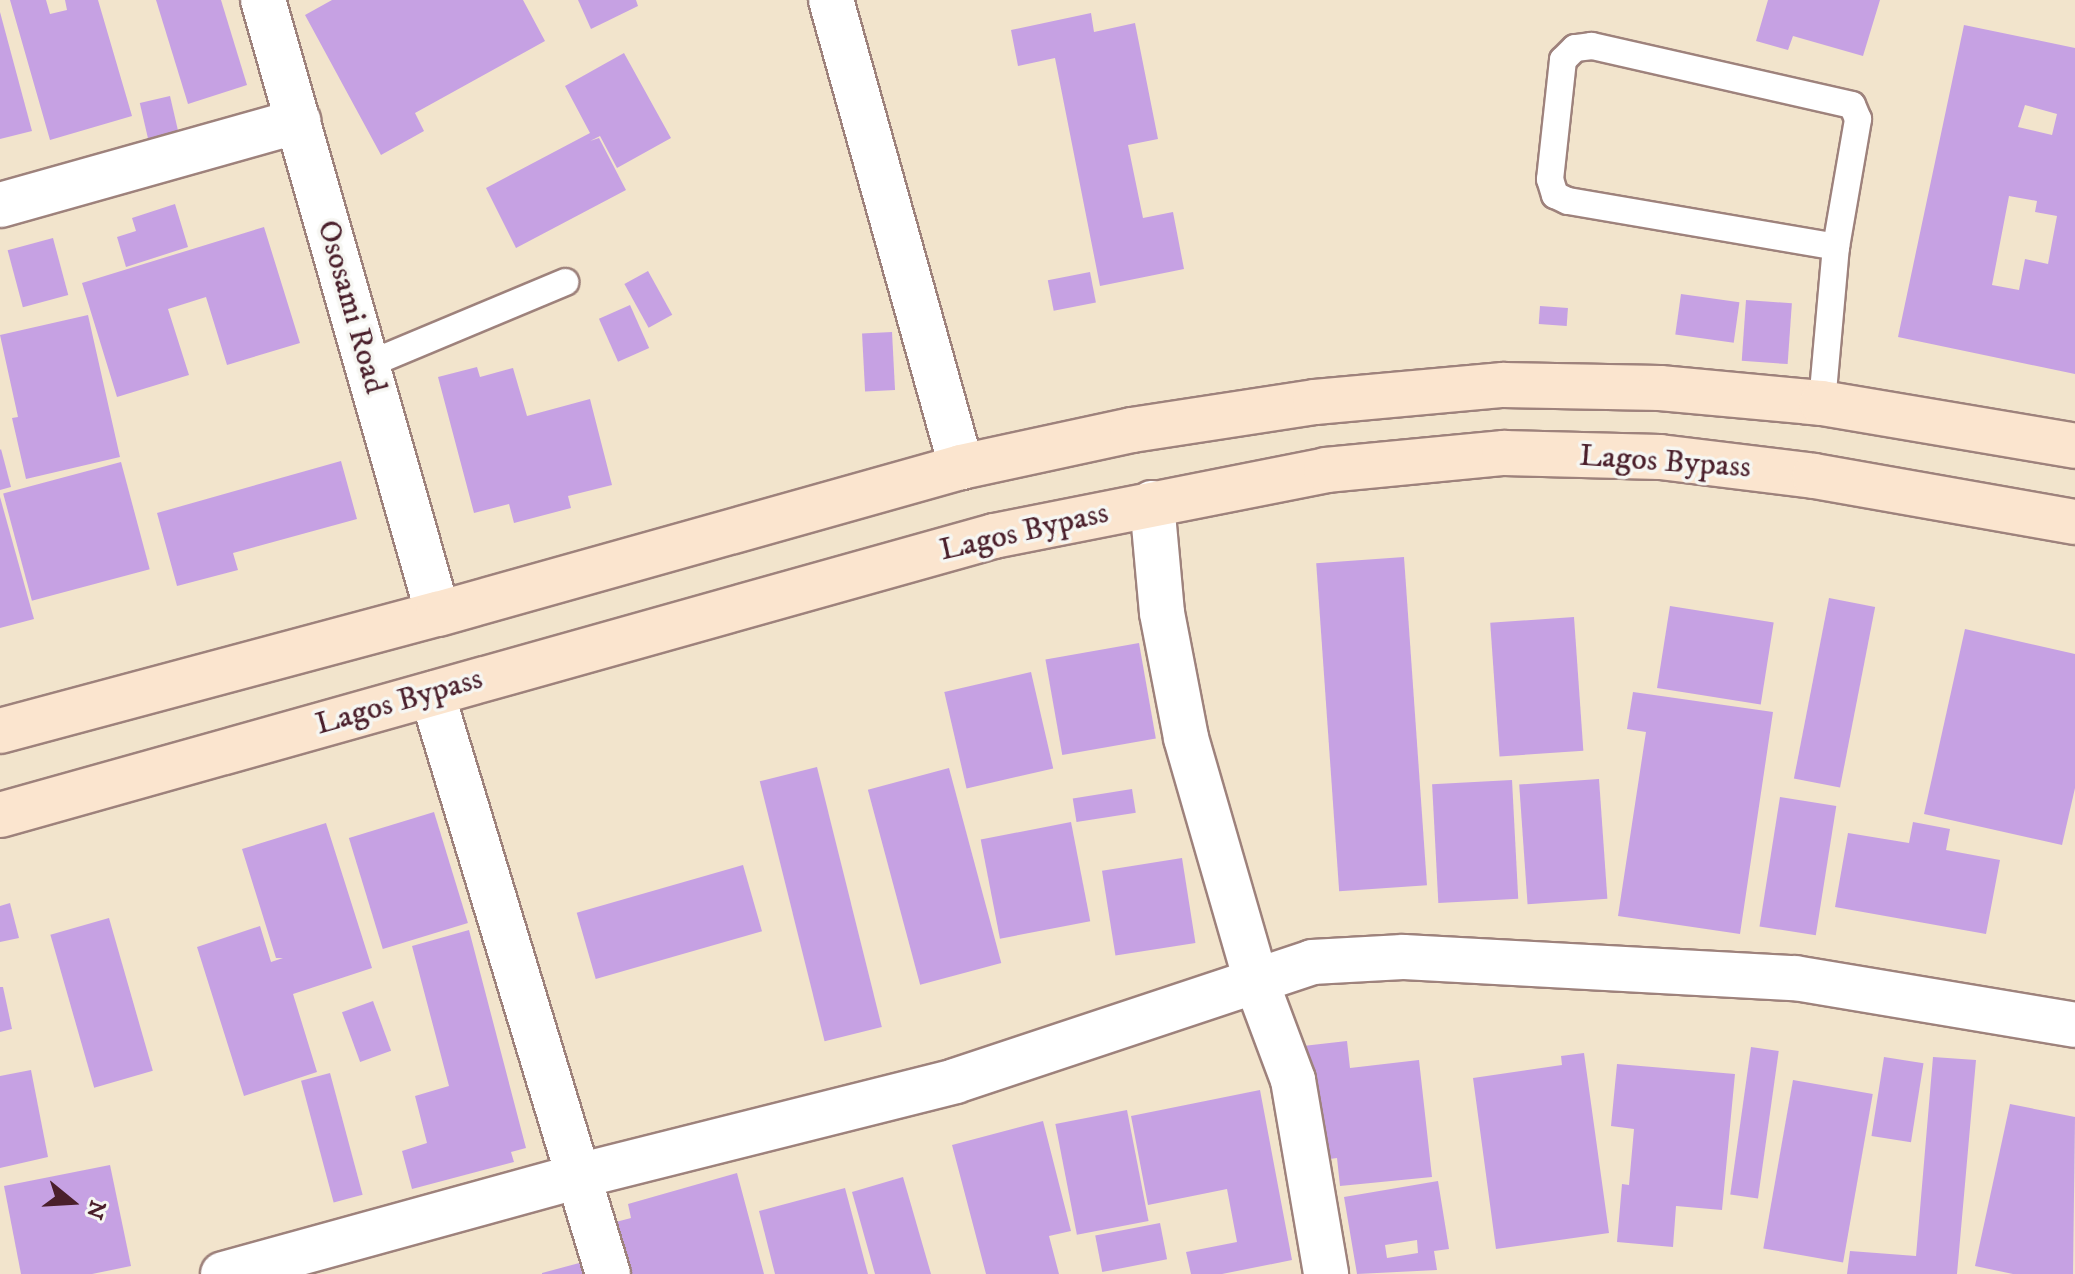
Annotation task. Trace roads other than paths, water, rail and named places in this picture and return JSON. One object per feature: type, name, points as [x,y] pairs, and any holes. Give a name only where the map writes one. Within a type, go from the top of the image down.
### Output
[{"type":"main road","points":[[0,731],[438,614],[961,467],[1163,425],[1315,402],[1503,385],[1660,388],[1822,403],[2075,446]]},
{"type":"main road","name":"Lagos Bypass","points":[[0,815],[994,536],[1326,470],[1520,454],[1660,457],[1814,476],[2075,522]]},
{"type":"street","name":"Ososami Road","points":[[263,0],[438,614]]},
{"type":"street","points":[[831,0],[961,467]]},
{"type":"street","points":[[0,205],[298,121]]},
{"type":"street","points":[[1152,503],[1162,613],[1186,738],[1256,981],[1293,1080],[1326,1274]]},
{"type":"street","points":[[432,694],[608,1274]]},
{"type":"street","points":[[223,1274],[578,1176],[955,1081],[1312,962],[1403,957],[1795,978],[2075,1025]]},
{"type":"lane","points":[[1822,403],[1836,247],[1858,119],[1852,105],[1592,46],[1575,48],[1563,60],[1550,179],[1555,195],[1568,201],[1836,247]]},
{"type":"lane","points":[[367,365],[565,282]]}]
